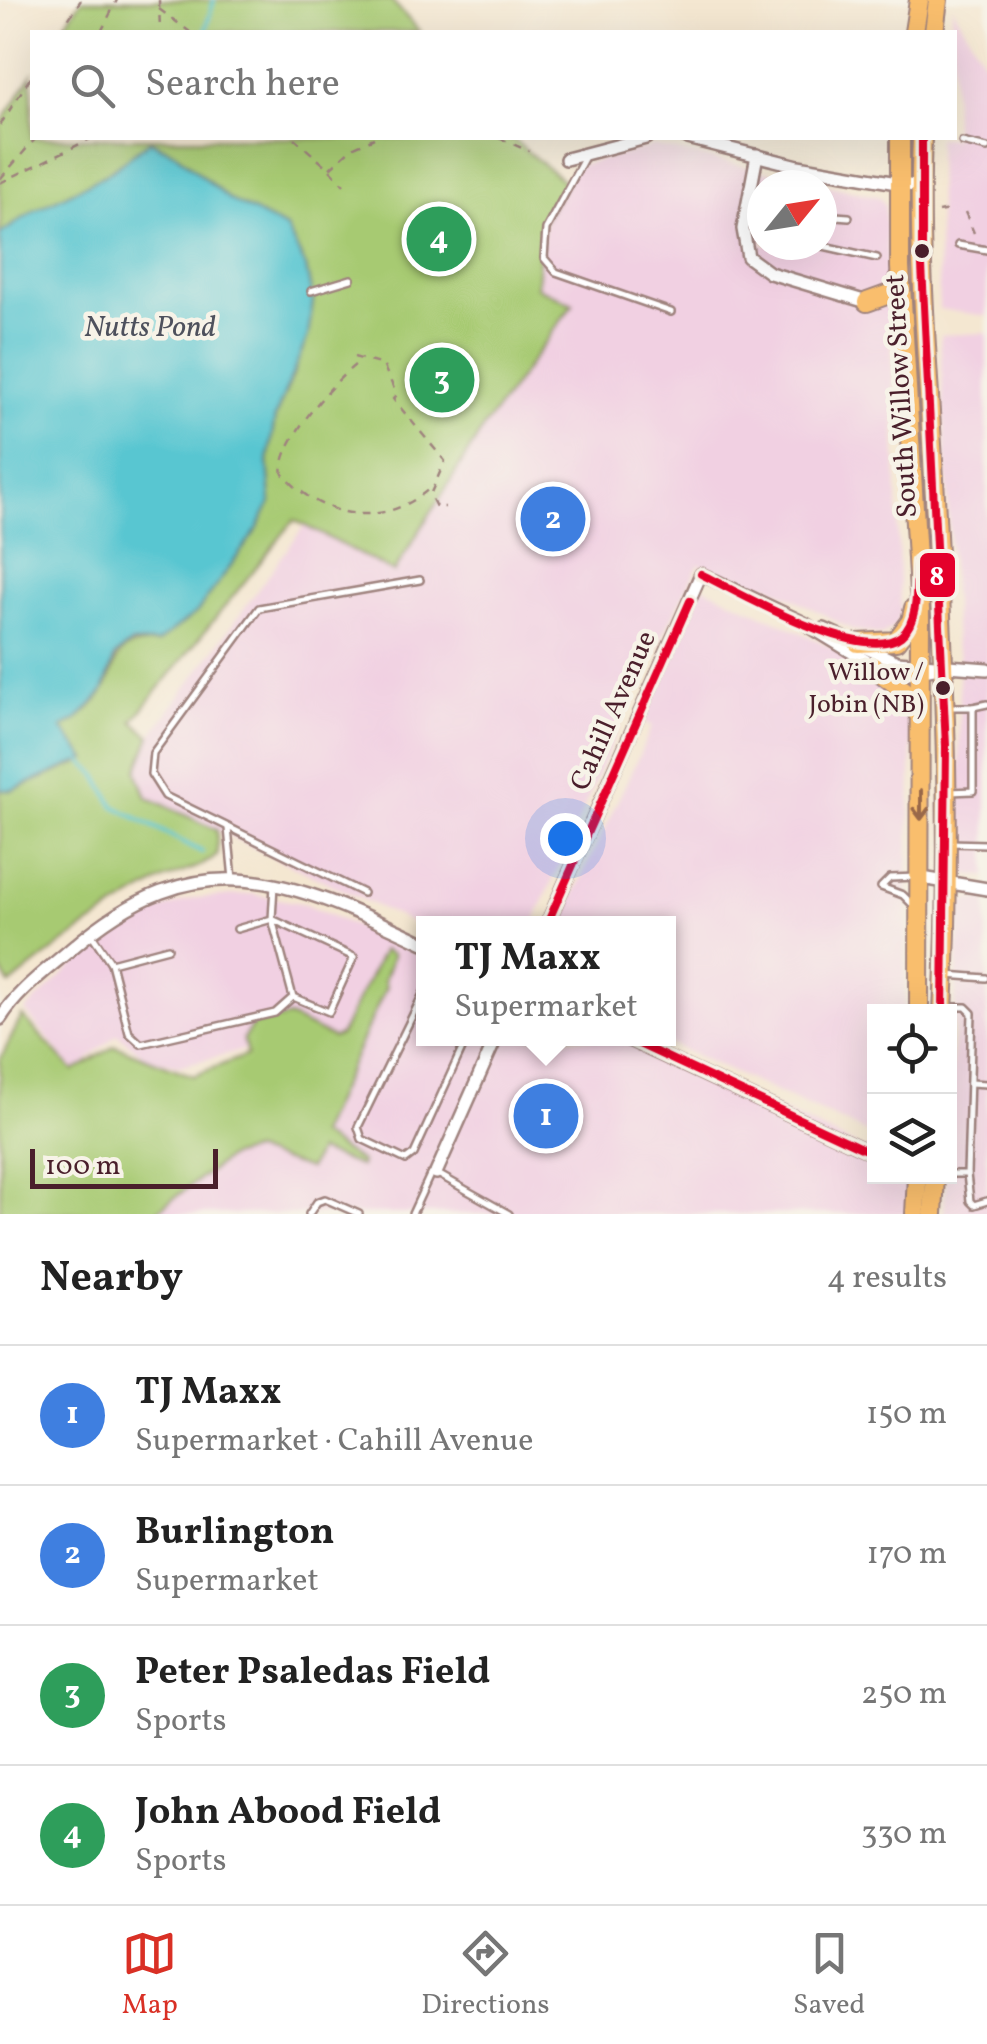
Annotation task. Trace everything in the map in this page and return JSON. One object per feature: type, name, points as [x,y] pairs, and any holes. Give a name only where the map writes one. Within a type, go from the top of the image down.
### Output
[{"type":"main road","points":[[914,30],[919,0]]},
{"type":"main road","points":[[934,30],[938,0]]},
{"type":"main road","name":"South Willow Street","points":[[900,140],[900,267],[921,668],[919,1004]]},
{"type":"main road","name":"South Willow Street","points":[[922,140],[920,187],[945,706],[948,885],[943,1004]]},
{"type":"main road","points":[[867,302],[896,290],[900,267]]},
{"type":"main road","points":[[867,302],[903,312]]},
{"type":"main road","points":[[858,644],[890,644],[906,630],[913,611],[917,557]]},
{"type":"main road","points":[[872,666],[914,700],[922,737]]},
{"type":"main road","points":[[916,1214],[917,1184]]},
{"type":"main road","points":[[933,1214],[935,1184]]},
{"type":"street","points":[[566,159],[637,140]]},
{"type":"street","points":[[695,140],[920,187]]},
{"type":"street","points":[[757,155],[743,229],[748,257],[770,273],[867,302]]},
{"type":"street","name":"Cahill Avenue","points":[[551,916],[701,574],[804,623]]},
{"type":"street","points":[[804,623],[897,662],[921,668]]},
{"type":"street","points":[[804,623],[872,666],[898,675],[944,666],[987,669]]},
{"type":"street","points":[[922,878],[987,888]]},
{"type":"street","points":[[0,1018],[24,990],[90,933],[139,901],[166,891],[233,880],[275,882],[311,892],[416,939]]},
{"type":"street","points":[[436,1174],[492,1046]]},
{"type":"street","points":[[642,1046],[867,1151]]},
{"type":"lane","points":[[962,142],[987,148]]},
{"type":"lane","points":[[588,151],[582,170],[546,229],[544,258],[556,272],[672,312]]},
{"type":"lane","points":[[837,216],[849,217]]},
{"type":"lane","points":[[958,245],[987,250]]},
{"type":"lane","points":[[837,249],[878,258]]},
{"type":"lane","points":[[311,291],[350,279]]},
{"type":"lane","points":[[364,893],[165,796],[150,774],[153,753],[259,608],[420,580]]},
{"type":"lane","points":[[945,706],[987,704]]},
{"type":"lane","points":[[947,792],[973,791],[972,707]]},
{"type":"lane","points":[[228,827],[233,880]]},
{"type":"lane","points":[[948,843],[987,844]]},
{"type":"lane","points":[[920,911],[903,895],[881,887],[890,878],[906,874],[922,878]]},
{"type":"lane","points":[[275,882],[272,920],[294,997]]},
{"type":"lane","points":[[237,929],[272,920],[354,957],[329,1012],[294,997]]},
{"type":"lane","points":[[90,933],[111,963],[128,1032],[141,1044],[275,1013],[294,997]]},
{"type":"lane","points":[[111,963],[168,948]]},
{"type":"lane","points":[[944,975],[986,978]]},
{"type":"lane","points":[[957,1008],[966,1007],[972,1013],[967,1174],[970,1201],[987,1202]]},
{"type":"lane","points":[[416,1008],[358,1127],[362,1139],[406,1160],[414,1154],[463,1046]]},
{"type":"lane","points":[[970,1084],[987,1084]]},
{"type":"lane","points":[[412,1214],[430,1176],[436,1174],[509,1214]]},
{"type":"lane","points":[[957,1174],[967,1174]]},
{"type":"lane","points":[[309,1214],[317,1202],[325,1199],[359,1214]]},
{"type":"path","points":[[61,30],[81,0]]},
{"type":"path","points":[[102,30],[117,0]]},
{"type":"path","points":[[159,0],[160,30]]},
{"type":"path","points":[[160,9],[187,30]]},
{"type":"path","points":[[0,125],[30,77]]},
{"type":"path","points":[[0,181],[34,140]]},
{"type":"path","points":[[0,181],[88,140]]},
{"type":"path","points":[[296,140],[344,184]]},
{"type":"path","points":[[329,169],[352,148],[370,140]]},
{"type":"path","points":[[504,140],[529,151]]},
{"type":"path","points":[[932,213],[949,210]]},
{"type":"path","points":[[965,212],[974,233]]},
{"type":"path","points":[[354,357],[383,365],[397,396],[393,400],[445,461],[431,488],[405,508],[369,516],[317,504],[283,474],[283,461],[317,400],[356,364]]},
{"type":"path","points":[[431,488],[433,505],[445,507]]},
{"type":"shaded area","points":[[952,6],[987,67],[987,316],[939,309],[937,140],[957,140],[957,30],[952,30]]},
{"type":"shaded area","points":[[654,146],[760,170],[747,170],[747,260],[837,260],[837,187],[879,197],[885,205],[900,614],[896,625],[882,635],[853,630],[766,584],[761,592],[699,564],[631,699],[537,916],[416,916],[416,925],[147,797],[136,771],[151,736],[305,525],[394,571],[482,430],[572,304],[537,287],[546,213],[576,166]]},
{"type":"shaded area","points":[[987,333],[987,877],[962,873],[960,863],[959,655],[955,645],[940,335]]},
{"type":"shaded area","points":[[702,586],[838,650],[906,703],[912,742],[904,1004],[867,1004],[867,1133],[675,1046],[676,916],[564,916],[652,726],[642,720]]},
{"type":"shaded area","points":[[252,894],[306,904],[416,954],[416,1046],[640,1046],[867,1151],[867,1184],[917,1184],[915,1214],[153,1214],[229,1157],[252,1151],[309,1169],[318,1151],[361,1161],[319,1135],[386,987],[384,980],[393,955],[384,950],[340,1035],[334,1038],[289,1017],[253,1024],[243,1039],[244,1050],[179,1066],[145,1057],[117,1034],[75,1071],[25,1011],[82,957],[141,916],[195,898]]},
{"type":"shaded area","points":[[987,899],[987,1214],[944,1214],[946,1184],[957,1184],[955,1004],[961,900]]},
{"type":"green space","points":[[81,0],[391,0],[418,30],[61,30]]},
{"type":"green space","points":[[30,78],[30,140],[513,140],[566,183],[542,221],[537,287],[573,304],[482,430],[394,572],[294,520],[133,721],[151,736],[137,771],[147,797],[217,830],[217,855],[117,907],[10,985],[0,969],[0,790],[13,790],[86,760],[61,728],[96,702],[124,650],[157,643],[233,560],[271,502],[268,461],[275,417],[293,375],[313,302],[306,267],[286,228],[230,200],[175,153],[151,141],[105,175],[35,210],[0,234],[0,125]]},
{"type":"green space","points":[[383,950],[393,955],[384,980],[386,987],[319,1135],[361,1162],[360,1166],[318,1151],[309,1169],[252,1151],[229,1157],[153,1214],[0,1214],[0,1060],[22,1016],[74,1071],[115,1046],[193,1076],[247,1055],[243,1039],[253,1024],[289,1017],[333,1038],[340,1035]]},
{"type":"water","name":"Nutts Pond","points":[[150,141],[175,153],[230,200],[286,228],[306,267],[313,302],[308,336],[275,417],[268,461],[271,502],[258,528],[197,612],[157,643],[132,643],[115,656],[103,692],[78,719],[62,728],[86,759],[13,790],[0,790],[0,234],[35,210],[105,175]]},
{"type":"waterway","points":[[206,30],[214,0]]},
{"type":"waterway","points":[[82,761],[96,774],[114,806],[202,852]]},
{"type":"transit line","name":"8","points":[[922,140],[922,266],[946,746],[943,1004]]},
{"type":"transit line","name":"8","points":[[701,574],[801,623],[859,641],[883,642],[901,636],[911,621],[917,562]]},
{"type":"transit line","name":"8","points":[[551,916],[690,601]]},
{"type":"transit line","name":"8","points":[[643,1046],[867,1151]]},
{"type":"place","name":"John Abood Field","points":[[439,239]]},
{"type":"place","name":"Peter Psaledas Field","points":[[442,380]]},
{"type":"place","name":"Burlington","points":[[553,519]]},
{"type":"place","name":"Willow / Jobin (NB)","points":[[943,688]]},
{"type":"place","name":"TJ Maxx","points":[[546,1116]]}]
